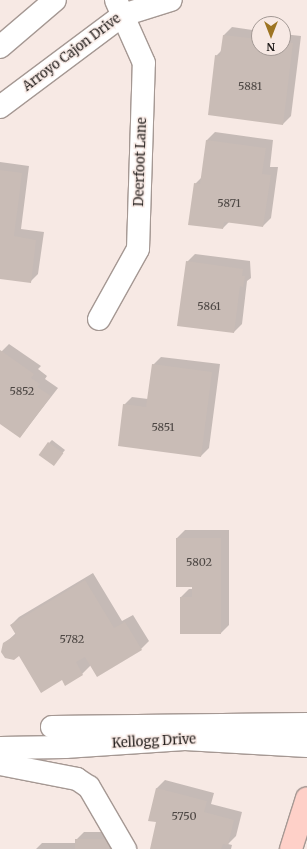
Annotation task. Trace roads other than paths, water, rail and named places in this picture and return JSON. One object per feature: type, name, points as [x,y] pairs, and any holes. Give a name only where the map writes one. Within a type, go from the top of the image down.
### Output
[{"type":"main road","points":[[291,849],[307,798]]},
{"type":"street","points":[[0,47],[55,0]]},
{"type":"street","name":"Arroyo Cajon Drive","points":[[0,107],[120,7],[171,0]]},
{"type":"street","name":"Deerfoot Lane","points":[[99,319],[138,249],[144,63],[120,7]]},
{"type":"street","points":[[52,727],[307,724]]},
{"type":"street","name":"Kellogg Drive","points":[[0,748],[65,748],[185,739],[307,746]]},
{"type":"street","points":[[0,764],[77,779],[89,787],[125,849]]}]
